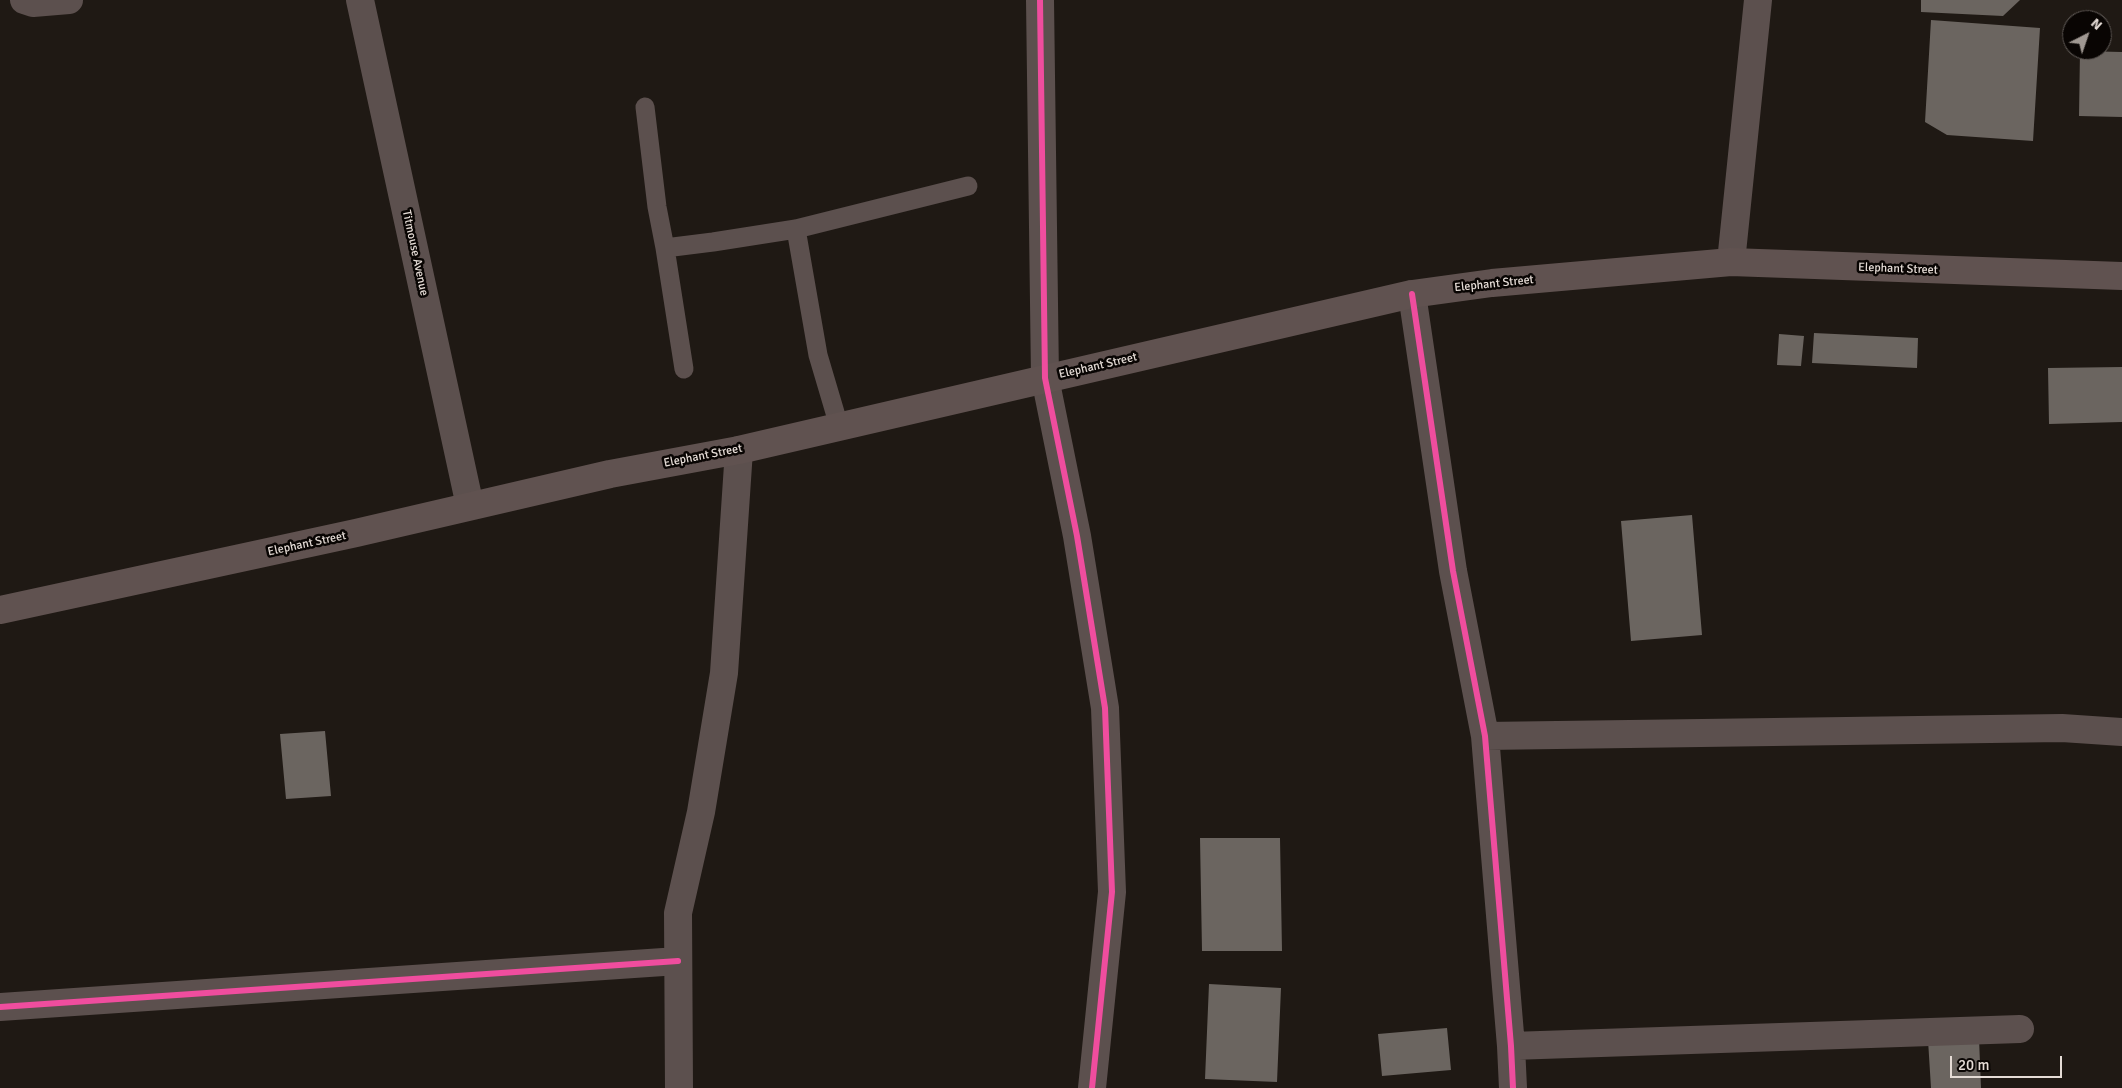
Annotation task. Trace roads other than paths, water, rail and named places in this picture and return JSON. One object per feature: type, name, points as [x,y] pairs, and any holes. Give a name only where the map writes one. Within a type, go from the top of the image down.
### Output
[{"type":"main road","name":"Elephant Street","points":[[0,610],[356,533],[610,474],[739,450],[1412,294],[1492,283],[1731,262],[2122,276]]},
{"type":"street","points":[[24,0],[33,3],[69,0]]},
{"type":"street","name":"Titmouse Avenue","points":[[360,0],[470,506]]},
{"type":"street","points":[[1040,0],[1045,378],[1077,536],[1105,708],[1112,892],[1092,1088]]},
{"type":"street","points":[[1731,262],[1758,0]]},
{"type":"street","points":[[1412,294],[1452,571],[1485,736],[1511,1046],[1512,1088]]},
{"type":"street","points":[[679,1088],[678,913],[701,812],[724,673],[739,450]]},
{"type":"street","points":[[1485,736],[2062,728],[2122,732]]},
{"type":"street","points":[[0,1006],[678,962]]},
{"type":"street","points":[[1511,1046],[2020,1029]]},
{"type":"lane","points":[[645,107],[657,207],[684,369]]},
{"type":"lane","points":[[665,248],[796,229],[968,186]]},
{"type":"lane","points":[[796,229],[818,356],[839,426]]}]
